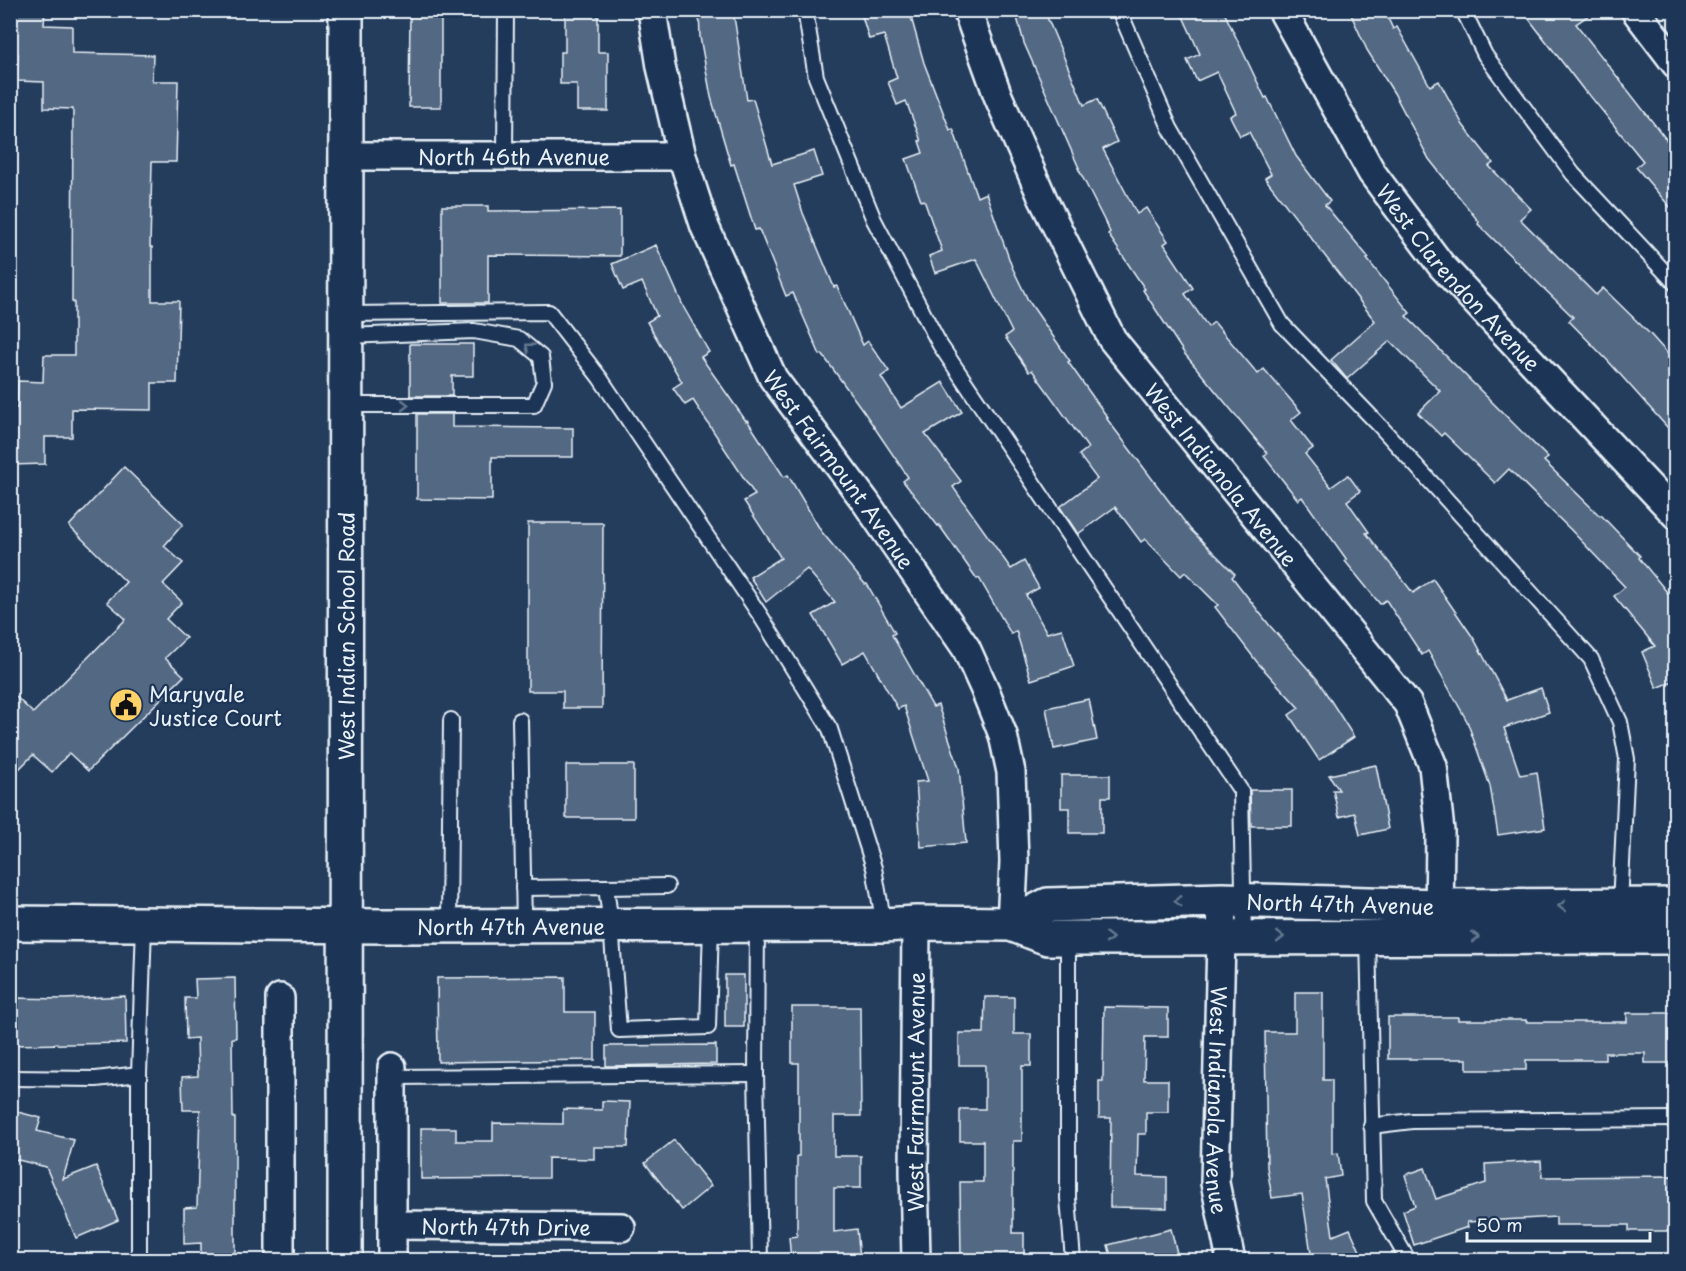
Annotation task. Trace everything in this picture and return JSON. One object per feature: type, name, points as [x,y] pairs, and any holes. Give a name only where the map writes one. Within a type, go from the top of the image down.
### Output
[{"type":"street","name":"West Indian School Road","points":[[345,1260],[346,10]]},
{"type":"street","name":"West Fairmount Avenue","points":[[652,10],[661,67],[682,156],[705,227],[773,378],[865,501],[966,648],[986,690],[1003,735],[1011,772],[1014,862],[1011,924]]},
{"type":"street","name":"West Indianola Avenue","points":[[967,10],[998,96],[1043,199],[1112,339],[1408,704],[1433,766],[1440,831],[1439,922]]},
{"type":"street","name":"West Clarendon Avenue","points":[[1282,10],[1372,172],[1441,265],[1676,515]]},
{"type":"street","points":[[1635,10],[1676,64]]},
{"type":"street","name":"North 46th Avenue","points":[[346,156],[682,156]]},
{"type":"street","name":"North 47th Avenue","points":[[1011,924],[1048,905],[1233,900],[1439,922],[1676,938]]},
{"type":"street","name":"West Indianola Avenue","points":[[1232,1260],[1215,1183],[1233,937],[1233,900]]},
{"type":"street","name":"North 47th Avenue","points":[[10,923],[448,926],[884,925],[916,922],[1011,924],[1048,938],[1368,937],[1439,922],[1620,906],[1676,905]]},
{"type":"street","name":"West Fairmount Avenue","points":[[916,922],[914,1160],[916,1260]]},
{"type":"street","points":[[280,998],[280,1260]]},
{"type":"street","points":[[392,1072],[392,1260]]},
{"type":"street","name":"North 47th Drive","points":[[392,1225],[621,1227]]},
{"type":"lane","points":[[505,156],[506,10]]},
{"type":"lane","points":[[805,10],[816,77],[874,220],[940,345],[1241,791],[1233,900]]},
{"type":"lane","points":[[1119,10],[1170,128],[1282,324],[1380,426],[1590,659],[1620,722],[1627,759],[1620,906]]},
{"type":"lane","points":[[1463,10],[1485,55],[1574,174],[1676,284]]},
{"type":"lane","points":[[346,325],[549,312],[600,378],[760,615],[830,729],[874,868],[884,925]]},
{"type":"lane","points":[[346,325],[474,331],[519,339],[541,357],[544,382],[534,405],[346,405]]},
{"type":"lane","points":[[448,926],[451,720]]},
{"type":"lane","points":[[520,720],[524,925]]},
{"type":"lane","points":[[523,888],[667,885]]},
{"type":"lane","points":[[606,886],[619,1030],[708,1027],[711,925]]},
{"type":"lane","points":[[139,1260],[139,1074],[144,925]]},
{"type":"lane","points":[[757,925],[756,1074],[760,1260]]},
{"type":"lane","points":[[1368,937],[1374,1201],[1408,1260]]},
{"type":"lane","points":[[1068,938],[1068,1198],[1073,1260]]},
{"type":"lane","points":[[392,1072],[756,1074]]},
{"type":"lane","points":[[10,1078],[96,1079],[139,1074]]},
{"type":"lane","points":[[1371,1126],[1412,1121],[1676,1119]]},
{"type":"building","points":[[10,10],[45,10],[44,25],[72,26],[72,53],[153,55],[152,81],[178,81],[176,162],[152,162],[150,247],[152,247],[152,301],[179,301],[177,383],[152,383],[152,410],[72,409],[72,437],[45,437],[45,464],[10,465],[10,408],[17,408],[18,381],[43,382],[44,355],[74,355],[73,109],[44,108],[44,82],[17,81],[18,54],[10,54]]},
{"type":"building","points":[[410,10],[441,10],[441,107],[409,107]]},
{"type":"building","points":[[565,10],[598,10],[598,52],[608,52],[608,111],[577,111],[577,84],[560,84],[560,52],[565,52]]},
{"type":"building","points":[[699,10],[733,10],[747,100],[753,99],[772,164],[814,151],[822,176],[794,185],[803,213],[834,287],[837,286],[863,345],[868,341],[889,371],[881,377],[901,408],[943,382],[962,412],[925,434],[961,481],[953,487],[1011,569],[1024,561],[1039,588],[1026,595],[1047,633],[1062,629],[1074,666],[1031,680],[1016,631],[1011,634],[979,578],[977,579],[939,525],[903,481],[908,477],[864,412],[822,354],[820,355],[793,293],[786,296],[759,229],[755,230],[734,164],[731,165],[711,97],[700,37]]},
{"type":"building","points":[[883,10],[909,10],[924,63],[950,130],[953,129],[977,197],[986,193],[1012,267],[1028,300],[1070,361],[1068,362],[1107,419],[1190,529],[1235,574],[1232,577],[1270,626],[1317,679],[1354,737],[1319,760],[1289,715],[1299,708],[1257,662],[1215,607],[1218,605],[1185,572],[1181,576],[1145,539],[1141,542],[1115,507],[1078,534],[1060,507],[1097,479],[1079,455],[1088,448],[1032,370],[1029,372],[1005,337],[1012,332],[976,259],[935,273],[929,256],[942,251],[924,200],[921,201],[906,159],[923,153],[919,141],[921,141],[906,101],[897,105],[888,82],[897,78],[884,35],[869,39],[862,16]]},
{"type":"building","points":[[1015,10],[1044,10],[1084,105],[1097,99],[1117,142],[1103,149],[1137,214],[1146,208],[1168,241],[1164,244],[1193,288],[1185,294],[1208,327],[1214,322],[1258,374],[1264,369],[1301,412],[1291,420],[1313,448],[1305,454],[1331,487],[1348,475],[1360,491],[1347,501],[1369,532],[1366,533],[1413,593],[1433,579],[1474,639],[1507,700],[1541,688],[1549,712],[1504,728],[1520,775],[1537,772],[1545,828],[1498,835],[1490,786],[1467,721],[1428,651],[1422,655],[1386,600],[1380,604],[1345,561],[1347,560],[1302,497],[1298,500],[1264,456],[1267,453],[1184,353],[1143,290],[1145,289],[1108,234],[1110,232],[1078,168],[1024,43]]},
{"type":"building","points":[[1180,10],[1223,10],[1296,156],[1330,201],[1325,205],[1410,313],[1406,316],[1548,458],[1544,461],[1640,556],[1639,558],[1676,603],[1676,680],[1657,688],[1642,652],[1655,646],[1614,596],[1625,587],[1571,530],[1509,469],[1495,483],[1444,433],[1441,436],[1418,413],[1440,391],[1390,341],[1347,379],[1331,360],[1375,321],[1265,178],[1271,174],[1249,132],[1240,136],[1230,116],[1236,113],[1217,72],[1197,81],[1187,60],[1200,54]]},
{"type":"building","points":[[1349,10],[1384,10],[1393,29],[1397,27],[1430,86],[1439,81],[1463,125],[1493,163],[1489,166],[1531,209],[1520,219],[1596,295],[1603,288],[1676,363],[1676,437],[1569,321],[1573,317],[1478,224],[1479,222],[1429,159],[1394,93],[1367,50]]},
{"type":"building","points":[[1522,10],[1596,10],[1576,24],[1676,152],[1676,214],[1636,167],[1643,161],[1586,93]]},
{"type":"building","points":[[442,206],[488,206],[488,211],[620,210],[620,256],[488,255],[488,303],[442,303]]},
{"type":"building","points":[[656,245],[684,308],[709,352],[701,357],[747,420],[784,477],[788,475],[821,531],[867,584],[895,633],[892,635],[933,707],[938,705],[959,768],[966,843],[921,847],[916,782],[928,781],[904,706],[898,709],[865,651],[842,664],[813,615],[835,602],[807,569],[766,602],[750,577],[781,558],[744,501],[755,495],[693,400],[685,405],[673,388],[682,382],[647,322],[657,316],[642,282],[623,290],[612,264]]},
{"type":"building","points":[[410,344],[473,344],[473,376],[452,376],[452,396],[410,396]]},
{"type":"building","points":[[417,414],[452,414],[452,427],[573,428],[573,457],[492,457],[492,500],[417,499]]},
{"type":"building","points":[[124,467],[183,524],[164,546],[183,563],[163,584],[182,602],[166,619],[186,638],[165,658],[184,676],[88,771],[69,753],[52,772],[33,755],[10,778],[10,691],[33,713],[126,619],[107,602],[126,582],[69,526]]},
{"type":"building","points":[[528,523],[603,523],[602,708],[563,708],[563,691],[528,691]]},
{"type":"building","points":[[1089,699],[1097,740],[1054,749],[1046,708]]},
{"type":"building","points":[[566,765],[634,765],[634,818],[566,818]]},
{"type":"building","points":[[1376,765],[1388,829],[1360,835],[1355,813],[1339,817],[1333,790],[1339,790],[1329,775]]},
{"type":"building","points":[[1061,775],[1110,775],[1110,797],[1102,797],[1102,833],[1069,833],[1069,808],[1061,808]]},
{"type":"building","points":[[1250,790],[1292,790],[1292,826],[1251,826]]},
{"type":"building","points":[[725,975],[744,975],[744,1027],[725,1027]]},
{"type":"building","points":[[565,977],[565,1012],[595,1012],[595,1060],[438,1062],[437,978]]},
{"type":"building","points":[[235,978],[236,1038],[232,1038],[233,1118],[235,1118],[235,1260],[201,1260],[201,1243],[184,1244],[184,1208],[197,1207],[200,1110],[183,1110],[182,1077],[198,1076],[197,1038],[186,1039],[185,998],[196,998],[195,979]]},
{"type":"building","points":[[1295,992],[1323,992],[1323,1080],[1332,1080],[1332,1154],[1338,1153],[1341,1176],[1325,1179],[1333,1236],[1350,1229],[1364,1260],[1312,1260],[1302,1194],[1272,1198],[1267,1167],[1265,1032],[1295,1032]]},
{"type":"building","points":[[125,996],[126,1043],[10,1045],[10,998],[65,999]]},
{"type":"building","points":[[985,997],[1014,997],[1014,1034],[1031,1034],[1031,1066],[1022,1066],[1022,1141],[1013,1141],[1013,1233],[1024,1233],[1024,1260],[961,1260],[960,1182],[983,1182],[983,1141],[960,1141],[960,1109],[985,1109],[985,1065],[959,1065],[959,1033],[984,1033]]},
{"type":"building","points":[[792,1007],[860,1007],[861,1116],[834,1116],[834,1156],[861,1156],[861,1188],[834,1188],[834,1232],[857,1229],[860,1258],[791,1260],[789,1237],[797,1236],[797,1156],[799,1156],[799,1063],[792,1063]]},
{"type":"building","points":[[1104,1007],[1168,1008],[1168,1037],[1145,1037],[1144,1080],[1168,1080],[1168,1112],[1146,1112],[1146,1134],[1138,1134],[1137,1176],[1167,1177],[1167,1208],[1110,1207],[1111,1118],[1099,1118],[1099,1081],[1103,1081]]},
{"type":"building","points":[[1627,1013],[1676,1013],[1676,1063],[1645,1063],[1645,1053],[1605,1053],[1605,1060],[1526,1060],[1526,1070],[1467,1070],[1467,1059],[1388,1059],[1388,1017],[1458,1017],[1458,1020],[1526,1020],[1526,1022],[1627,1022]]},
{"type":"building","points":[[716,1045],[716,1064],[606,1066],[606,1046]]},
{"type":"building","points":[[602,1101],[630,1102],[628,1147],[594,1147],[594,1159],[548,1158],[548,1178],[421,1179],[421,1128],[456,1128],[456,1141],[493,1141],[493,1123],[563,1124],[563,1109],[602,1110]]},
{"type":"building","points":[[10,1110],[41,1118],[37,1131],[74,1140],[63,1179],[96,1166],[118,1220],[76,1238],[46,1167],[10,1158]]},
{"type":"building","points":[[674,1140],[711,1186],[682,1210],[645,1163]]},
{"type":"building","points":[[1541,1161],[1542,1177],[1676,1176],[1676,1231],[1629,1231],[1629,1225],[1556,1225],[1556,1217],[1467,1222],[1468,1227],[1414,1245],[1403,1211],[1415,1206],[1405,1175],[1425,1168],[1436,1199],[1486,1183],[1485,1164]]},
{"type":"building","points":[[1171,1229],[1178,1257],[1165,1260],[1112,1260],[1108,1245]]},
{"type":"place","name":"Maryvale Justice Court","points":[[126,705]]}]
